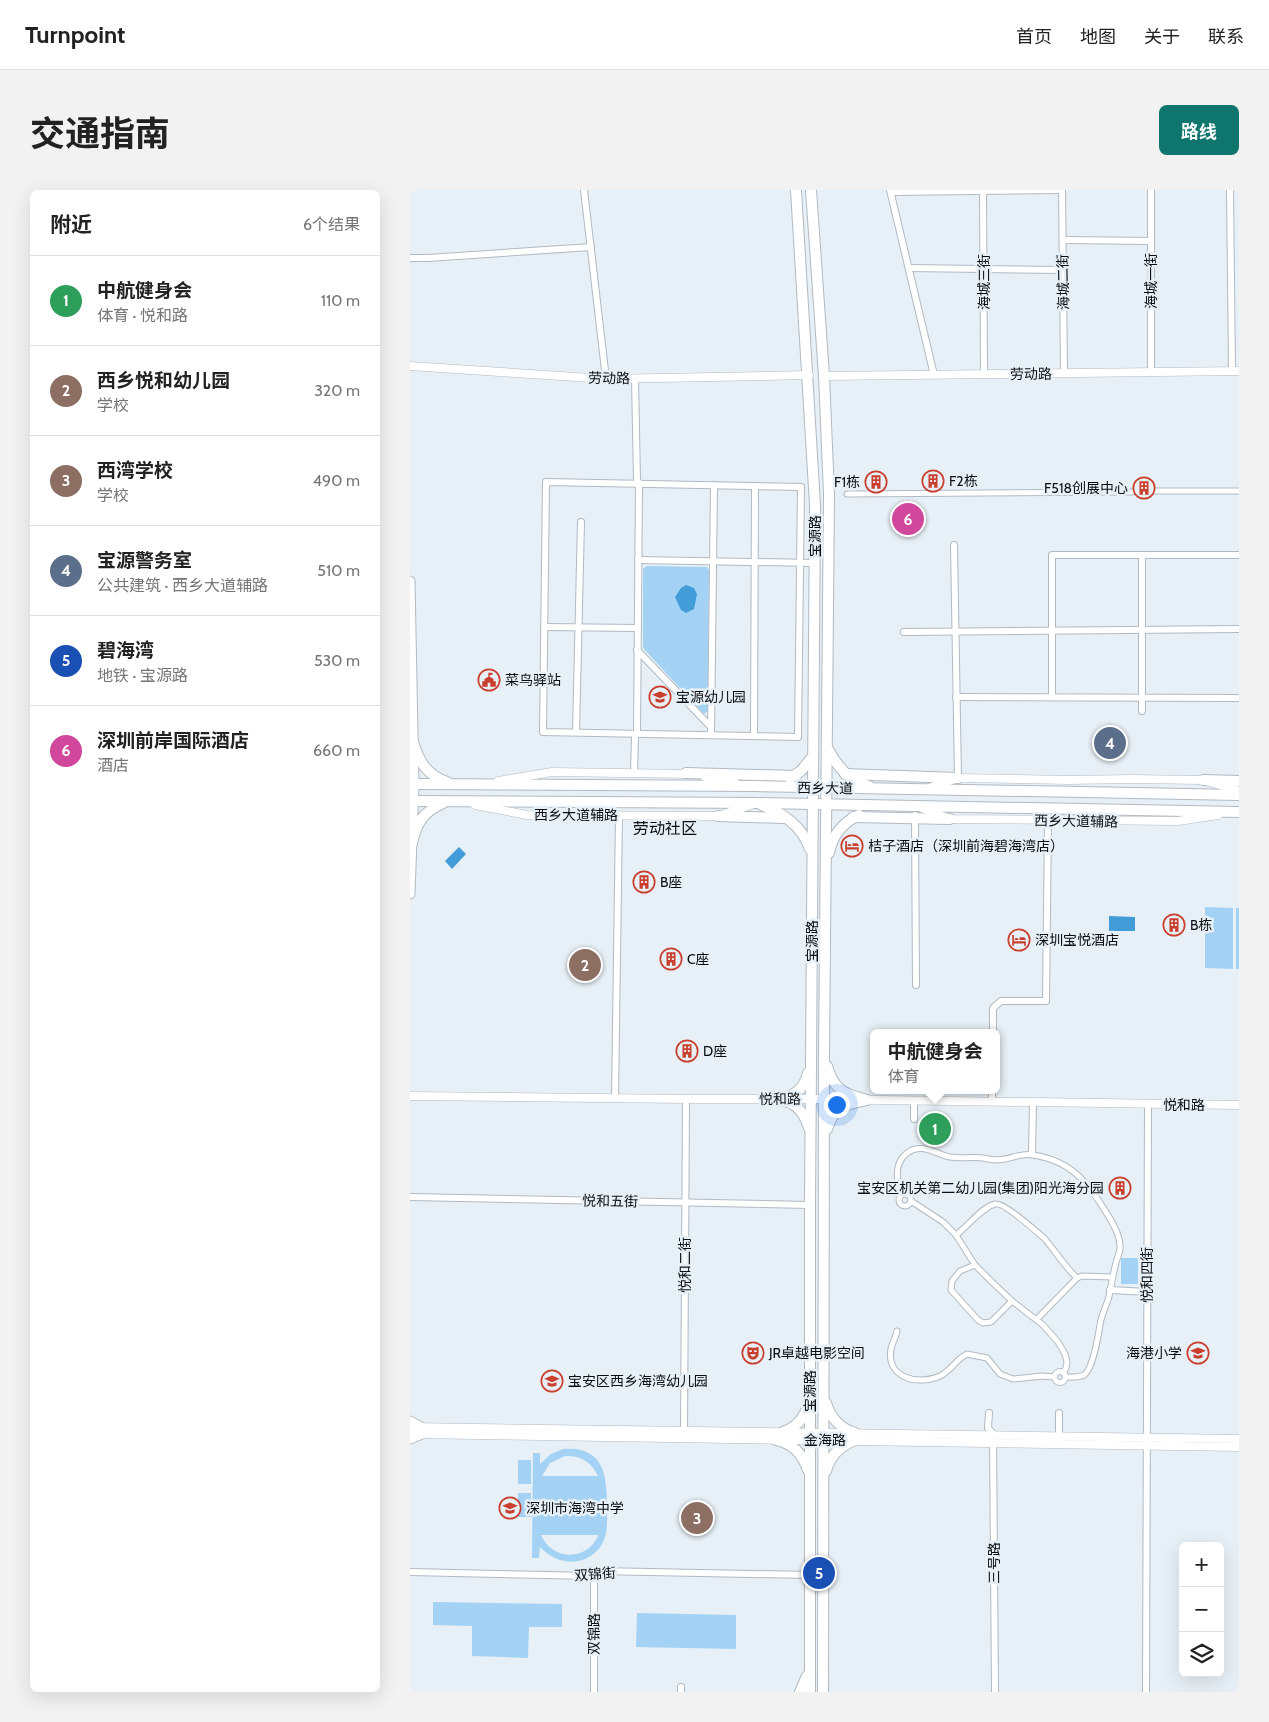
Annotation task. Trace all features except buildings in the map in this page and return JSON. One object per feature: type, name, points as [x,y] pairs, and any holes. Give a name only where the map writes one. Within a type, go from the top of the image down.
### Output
[{"type":"main road","name":"宝源路","points":[[796,190],[815,505],[816,563],[810,1205],[810,1692]]},
{"type":"main road","name":"宝源路","points":[[811,190],[824,376],[829,494],[824,1055],[823,1692]]},
{"type":"main road","points":[[410,581],[413,742],[410,894]]},
{"type":"main road","points":[[814,729],[816,734],[820,736],[824,735],[827,729]]},
{"type":"main road","points":[[413,742],[419,760],[426,770],[438,779],[455,784]]},
{"type":"main road","points":[[826,746],[838,767],[845,774],[858,782],[882,789]]},
{"type":"main road","points":[[754,786],[796,776],[806,767],[814,755]]},
{"type":"main road","points":[[686,773],[796,776]]},
{"type":"main road","points":[[845,774],[958,778]]},
{"type":"main road","points":[[1204,780],[1239,781]]},
{"type":"main road","name":"西乡大道","points":[[412,784],[754,786],[1239,796]]},
{"type":"main road","name":"西乡大道","points":[[412,801],[756,803],[1239,812]]},
{"type":"main road","points":[[412,843],[417,824],[424,814],[429,810],[452,801]]},
{"type":"main road","points":[[756,803],[796,824],[808,841],[813,867]]},
{"type":"main road","points":[[826,866],[834,838],[840,829],[853,817],[886,806]]},
{"type":"main road","points":[[718,816],[787,818]]},
{"type":"main road","points":[[853,817],[950,819]]},
{"type":"main road","points":[[776,1100],[792,1095],[803,1087],[806,1082],[811,1050]]},
{"type":"main road","points":[[824,1055],[832,1078],[839,1090],[845,1094],[867,1100]]},
{"type":"main road","points":[[776,1100],[791,1103],[801,1111],[808,1125],[811,1138]]},
{"type":"main road","points":[[825,1145],[830,1121],[838,1110],[852,1103],[867,1100]]},
{"type":"main road","points":[[824,1390],[826,1404],[834,1420],[855,1436],[842,1446],[829,1461],[824,1479]]},
{"type":"main road","points":[[810,1476],[805,1461],[797,1450],[780,1436],[793,1428],[802,1419],[811,1396]]},
{"type":"main road","points":[[410,1421],[422,1431],[410,1439]]},
{"type":"main road","points":[[800,1692],[810,1665]]},
{"type":"main road","points":[[823,1668],[832,1692]]},
{"type":"street","points":[[584,190],[606,379]]},
{"type":"street","name":"海城三街","points":[[984,190],[984,374]]},
{"type":"street","points":[[934,375],[890,191],[1061,190]]},
{"type":"street","name":"海城二街","points":[[1061,190],[1064,373]]},
{"type":"street","name":"海城一街","points":[[1151,190],[1151,372]]},
{"type":"street","points":[[1230,190],[1236,371]]},
{"type":"street","points":[[1063,240],[1151,241]]},
{"type":"street","points":[[410,258],[591,247]]},
{"type":"street","points":[[909,268],[1063,270]]},
{"type":"street","name":"劳动路","points":[[410,366],[606,379],[808,375]]},
{"type":"street","name":"劳动路","points":[[824,376],[1236,371]]},
{"type":"street","points":[[634,773],[635,737],[637,733],[639,484],[637,480],[635,379]]},
{"type":"street","points":[[546,482],[714,485],[801,487],[798,736],[543,732],[546,482]]},
{"type":"street","points":[[711,735],[714,485]]},
{"type":"street","points":[[754,736],[755,486]]},
{"type":"street","points":[[1156,491],[1239,491]]},
{"type":"street","points":[[847,494],[1132,492]]},
{"type":"street","points":[[576,732],[581,522]]},
{"type":"street","points":[[954,545],[958,778]]},
{"type":"street","points":[[1052,698],[1052,555],[1239,555]]},
{"type":"street","points":[[1142,555],[1142,711]]},
{"type":"street","points":[[638,560],[816,563]]},
{"type":"street","points":[[544,626],[638,628]]},
{"type":"street","points":[[904,632],[1239,629]]},
{"type":"street","points":[[637,650],[711,727]]},
{"type":"street","points":[[956,697],[1239,698]]},
{"type":"street","points":[[483,784],[552,772],[686,773],[754,786]]},
{"type":"street","points":[[923,790],[958,778],[1204,780],[1239,790]]},
{"type":"street","name":"西乡大道辅路","points":[[452,801],[527,815],[718,816],[756,803]]},
{"type":"street","points":[[916,806],[916,985]]},
{"type":"street","name":"西乡大道辅路","points":[[916,806],[950,819],[1178,821],[1239,812]]},
{"type":"street","points":[[615,1098],[619,815]]},
{"type":"street","points":[[993,1029],[993,1008],[1001,1001],[1046,1001],[1048,820]]},
{"type":"street","points":[[992,1094],[992,1102]]},
{"type":"street","name":"悦和路","points":[[410,1096],[825,1099],[1239,1105]]},
{"type":"street","name":"悦和二街","points":[[684,1431],[686,1099]]},
{"type":"street","points":[[914,1101],[914,1119]]},
{"type":"street","points":[[1032,1154],[1034,1103]]},
{"type":"street","name":"悦和四街","points":[[1146,1692],[1148,1105]]},
{"type":"street","points":[[911,1201],[907,1206],[901,1206],[898,1201],[901,1195],[897,1170],[902,1158],[907,1153],[920,1148],[930,1149],[950,1157],[971,1156],[1002,1161],[1032,1154],[1054,1161],[1079,1175],[1089,1185],[1113,1224],[1120,1244],[1089,1369],[1081,1377],[1064,1375],[1057,1372],[1054,1377]]},
{"type":"street","points":[[901,1195],[907,1194],[911,1201],[943,1222],[956,1235],[975,1264],[1012,1300],[1037,1319],[1058,1342],[1067,1362],[1064,1381],[1061,1383],[1057,1382],[1054,1377]]},
{"type":"street","name":"悦和五街","points":[[410,1196],[810,1205]]},
{"type":"street","points":[[956,1235],[986,1208],[993,1204],[1002,1204],[1038,1233],[1077,1278]]},
{"type":"street","points":[[975,1264],[960,1271],[951,1285],[955,1295],[978,1320],[983,1323],[992,1322],[1012,1300]]},
{"type":"street","points":[[1037,1319],[1077,1278],[1082,1276],[1112,1277]]},
{"type":"street","points":[[1110,1290],[1147,1292]]},
{"type":"street","points":[[897,1331],[891,1349],[891,1359],[899,1373],[909,1380],[931,1380],[941,1376],[966,1354],[986,1358],[1000,1374],[1013,1379],[1054,1377]]},
{"type":"street","name":"三号路","points":[[989,1413],[988,1428],[994,1438],[995,1692]]},
{"type":"street","points":[[1059,1413],[1059,1439]]},
{"type":"street","name":"金海路","points":[[410,1427],[422,1431],[1059,1439],[1147,1436],[1239,1439]]},
{"type":"street","name":"金海路","points":[[410,1434],[422,1431],[684,1431],[780,1436]]},
{"type":"street","name":"金海路","points":[[1059,1439],[1147,1445],[1239,1446]]},
{"type":"street","name":"双锦街","points":[[410,1572],[594,1576],[598,1571],[810,1576]]},
{"type":"street","name":"双锦路","points":[[594,1576],[594,1692]]},
{"type":"shaded area","points":[[647,566],[707,567],[709,570],[708,711],[704,714],[643,648],[643,569]]},
{"type":"shaded area","points":[[1205,907],[1233,908],[1233,969],[1205,968]]},
{"type":"shaded area","points":[[1236,908],[1239,908],[1239,969],[1236,969]]},
{"type":"shaded area","points":[[1121,1258],[1138,1258],[1138,1284],[1121,1284]]},
{"type":"shaded area","points":[[563,1449],[577,1449],[588,1453],[601,1466],[604,1476],[607,1498],[605,1536],[596,1552],[581,1561],[563,1561],[555,1558],[540,1547],[539,1558],[532,1558],[533,1453],[540,1453],[540,1464],[551,1454]],"holes":[[[565,1456],[585,1460],[598,1476],[542,1476],[550,1463]],[[541,1535],[598,1535],[598,1536],[586,1550],[578,1554],[569,1555],[553,1550],[546,1544]]]},
{"type":"shaded area","points":[[518,1460],[531,1460],[531,1484],[518,1484]]},
{"type":"shaded area","points":[[518,1493],[531,1493],[531,1517],[518,1517]]},
{"type":"shaded area","points":[[433,1602],[562,1604],[562,1627],[529,1627],[528,1658],[472,1656],[472,1626],[433,1625]]},
{"type":"shaded area","points":[[637,1613],[736,1615],[736,1649],[636,1647]]},
{"type":"water","points":[[686,585],[694,588],[697,594],[694,609],[686,613],[681,610],[675,597],[681,588]]},
{"type":"water","points":[[459,847],[466,854],[452,869],[445,861]]},
{"type":"water","points":[[1109,916],[1135,917],[1135,931],[1109,931]]},
{"type":"tunnel","points":[[1132,492],[1156,491]]},
{"type":"place","name":"F2栋","points":[[933,481]]},
{"type":"place","name":"F1栋","points":[[876,482]]},
{"type":"place","name":"F518创展中心","points":[[1144,488]]},
{"type":"place","name":"深圳前岸国际酒店","points":[[908,519]]},
{"type":"place","name":"菜鸟驿站","points":[[489,680]]},
{"type":"place","name":"宝源幼儿园","points":[[660,697]]},
{"type":"place","name":"宝源警务室","points":[[1110,743]]},
{"type":"place","name":"桔子酒店（深圳前海碧海湾店）","points":[[852,846]]},
{"type":"place","name":"B座","points":[[644,882]]},
{"type":"place","name":"B栋","points":[[1174,925]]},
{"type":"place","name":"深圳宝悦酒店","points":[[1019,940]]},
{"type":"place","name":"C座","points":[[671,959]]},
{"type":"place","name":"西乡悦和幼儿园","points":[[585,965]]},
{"type":"place","name":"D座","points":[[687,1051]]},
{"type":"place","name":"中航健身会","points":[[935,1129]]},
{"type":"place","name":"宝安区机关第二幼儿园(集团)阳光海分园","points":[[1120,1188]]},
{"type":"place","name":"JR卓越电影空间","points":[[753,1353]]},
{"type":"place","name":"海港小学","points":[[1198,1353]]},
{"type":"place","name":"宝安区西乡海湾幼儿园","points":[[552,1381]]},
{"type":"place","name":"深圳市海湾中学","points":[[510,1508]]},
{"type":"place","name":"西湾学校","points":[[697,1518]]},
{"type":"place","name":"碧海湾","points":[[819,1573]]},
{"type":"district","name":"劳动社区","points":[[665,828]]}]
